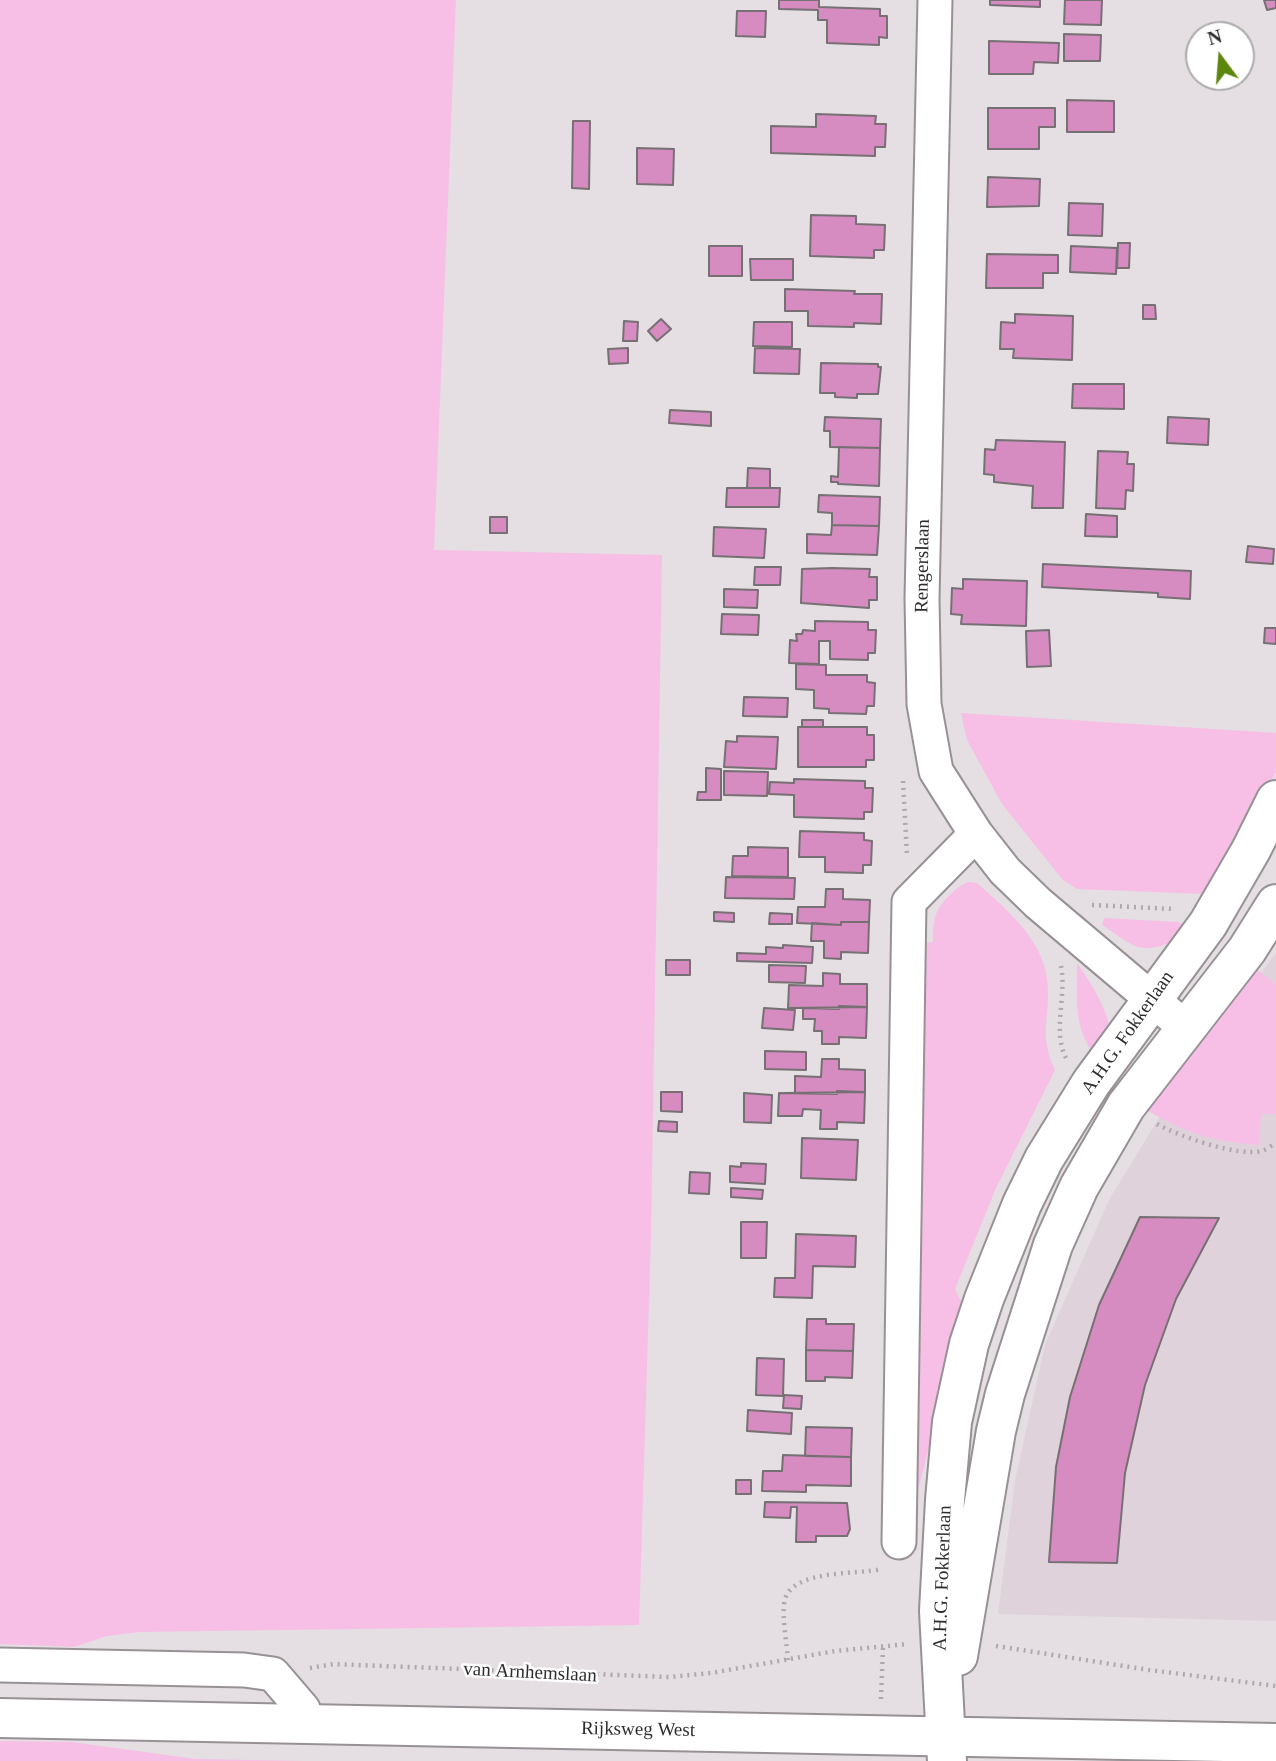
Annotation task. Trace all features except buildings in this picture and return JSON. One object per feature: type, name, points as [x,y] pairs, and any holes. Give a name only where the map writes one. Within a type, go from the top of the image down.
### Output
[{"type":"main road","name":"A.H.G. Fokkerlaan","points":[[947,1750],[950,1641],[945,1500],[952,1422],[973,1333],[1002,1252],[1044,1159],[1091,1083],[1208,924],[1251,850],[1276,800]]},
{"type":"main road","name":"A.H.G. Fokkerlaan","points":[[950,1641],[1005,1394],[1053,1245],[1079,1187],[1126,1106],[1247,950],[1276,904]]},
{"type":"main road","name":"Rijksweg West","points":[[0,1718],[880,1734],[947,1750],[1276,1743]]},
{"type":"street","name":"Rengerslaan","points":[[935,0],[922,599],[924,704],[936,771],[976,834],[1005,871],[1038,903],[1186,1028]]},
{"type":"street","points":[[899,1542],[909,902],[976,834]]},
{"type":"street","points":[[0,1665],[273,1674],[303,1709],[308,1723]]},
{"type":"path","points":[[904,790],[909,902]]},
{"type":"path","points":[[788,1660],[784,1606],[790,1590],[797,1584],[822,1576],[881,1569],[892,1559],[899,1542]]},
{"type":"path","points":[[950,1641],[1036,1650],[1149,1670],[1276,1686]]},
{"type":"path","name":"van Arnhemslaan","points":[[273,1674],[294,1674],[334,1664],[669,1677],[711,1673],[835,1651],[950,1641]]},
{"type":"shaded area","points":[[0,0],[456,0],[434,550],[662,555],[651,1236],[639,1625],[139,1632],[107,1636],[74,1647],[0,1644]]},
{"type":"shaded area","points":[[961,713],[1276,733],[1276,772],[1204,894],[1077,889],[1062,879],[1002,804],[967,740]]},
{"type":"shaded area","points":[[969,882],[977,883],[1013,917],[1034,942],[1041,957],[1048,989],[1047,1047],[1055,1070],[996,1188],[955,1289],[965,1310],[905,1539],[923,943],[933,942],[934,922],[941,905],[957,889]]},
{"type":"shaded area","points":[[1104,918],[1178,922],[1191,927],[1179,937],[1158,947],[1142,948],[1102,925]]},
{"type":"shaded area","points":[[1276,953],[1276,1621],[998,1614],[1015,1481],[1045,1345],[1109,1200],[1179,1085]]},
{"type":"shaded area","points":[[1077,963],[1098,996],[1111,1032],[1094,1055],[1079,1022]]},
{"type":"shaded area","points":[[1250,963],[1276,985],[1276,1114],[1261,1114],[1259,1145],[1199,1134],[1143,1108]]},
{"type":"shaded area","points":[[0,1741],[71,1742],[196,1759],[305,1761],[0,1761]]}]
